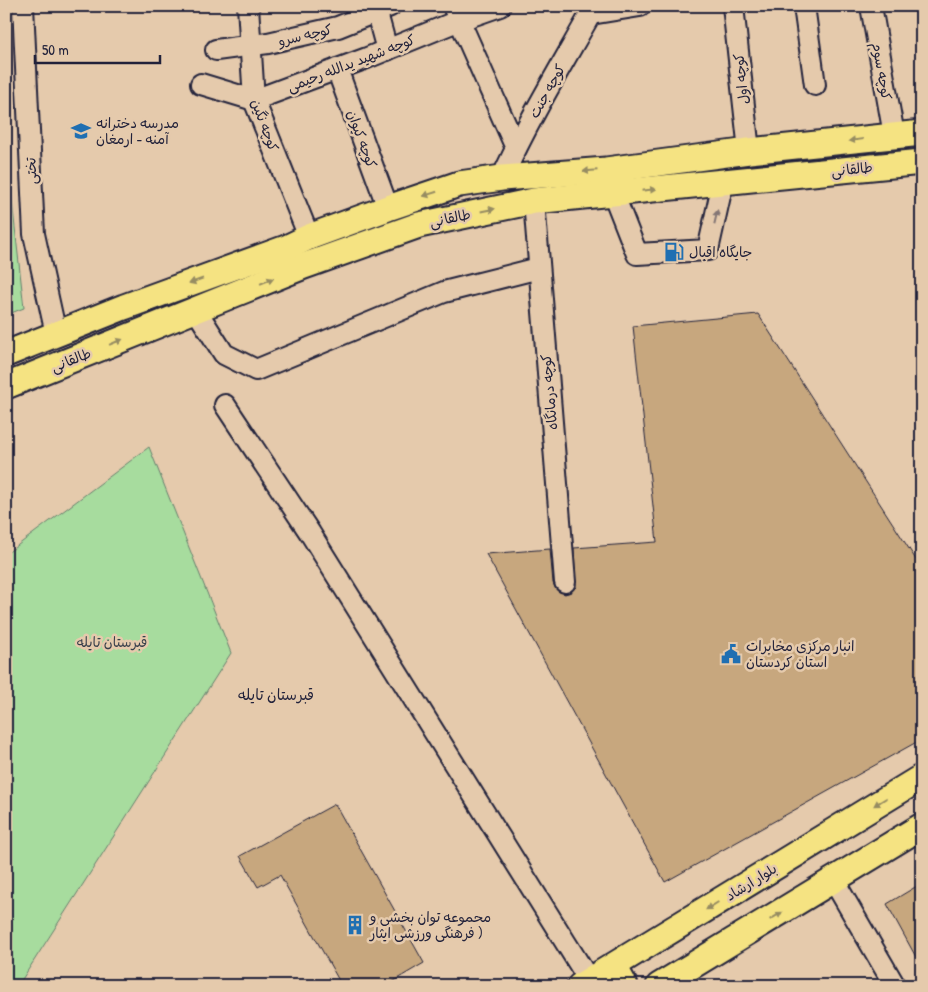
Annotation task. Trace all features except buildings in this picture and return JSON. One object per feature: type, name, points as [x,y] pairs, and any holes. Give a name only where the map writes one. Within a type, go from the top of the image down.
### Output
[{"type":"main road","name":"طالقانی","points":[[6,354],[388,208],[460,184],[502,178],[606,170],[749,151],[922,133]]},
{"type":"main road","name":"طالقانی","points":[[6,386],[304,266],[419,225],[534,201],[922,162]]},
{"type":"main road","points":[[56,334],[69,361]]},
{"type":"main road","name":"بلوار ارشاد","points":[[584,983],[620,976],[922,776]]},
{"type":"main road","points":[[659,986],[922,826]]},
{"type":"street","name":"تختی","points":[[23,6],[34,234],[56,334]]},
{"type":"street","name":"کوچه نگین","points":[[248,6],[254,100],[309,238]]},
{"type":"street","name":"کوچه شهید یدالله رحیمی","points":[[254,100],[387,50],[457,13],[500,6]]},
{"type":"street","points":[[593,10],[640,6]]},
{"type":"street","name":"کوچه اول","points":[[733,6],[749,151]]},
{"type":"street","points":[[804,6],[815,85]]},
{"type":"street","name":"کوچه سوم","points":[[871,6],[894,135]]},
{"type":"street","name":"کوچه سرو","points":[[216,50],[268,43],[338,27],[381,8]]},
{"type":"street","points":[[381,8],[387,50]]},
{"type":"street","name":"کوچه جنت","points":[[502,178],[516,148],[593,10]]},
{"type":"street","points":[[457,13],[516,148]]},
{"type":"street","name":"کوچه کیوان","points":[[336,70],[388,208]]},
{"type":"street","points":[[201,84],[254,100]]},
{"type":"street","points":[[613,193],[637,254],[708,250],[724,182]]},
{"type":"street","name":"کوچه درمانگاه","points":[[534,201],[565,582]]},
{"type":"street","points":[[196,310],[224,354],[256,370],[444,292],[539,268]]},
{"type":"street","points":[[224,405],[310,533],[584,983]]},
{"type":"street","points":[[834,881],[895,986]]},
{"type":"green space","points":[[6,147],[24,308],[6,315]]},
{"type":"green space","name":"قبرستان تایله","points":[[149,447],[231,653],[21,981],[17,986],[6,986],[6,554]]},
{"type":"place","name":"مدرسه دخترانه آمنه - ارمغان","points":[[81,131]]},
{"type":"place","name":"جایگاه اقبال","points":[[674,252]]},
{"type":"place","name":"انبار مرکزی مخابرات استان کردستان","points":[[731,654]]},
{"type":"place","name":"مجموعه توان بخشی و فرهنگی ورزشی ایثار )","points":[[355,925]]},
{"type":"district","name":"قبرستان تایله","points":[[276,695]]}]
